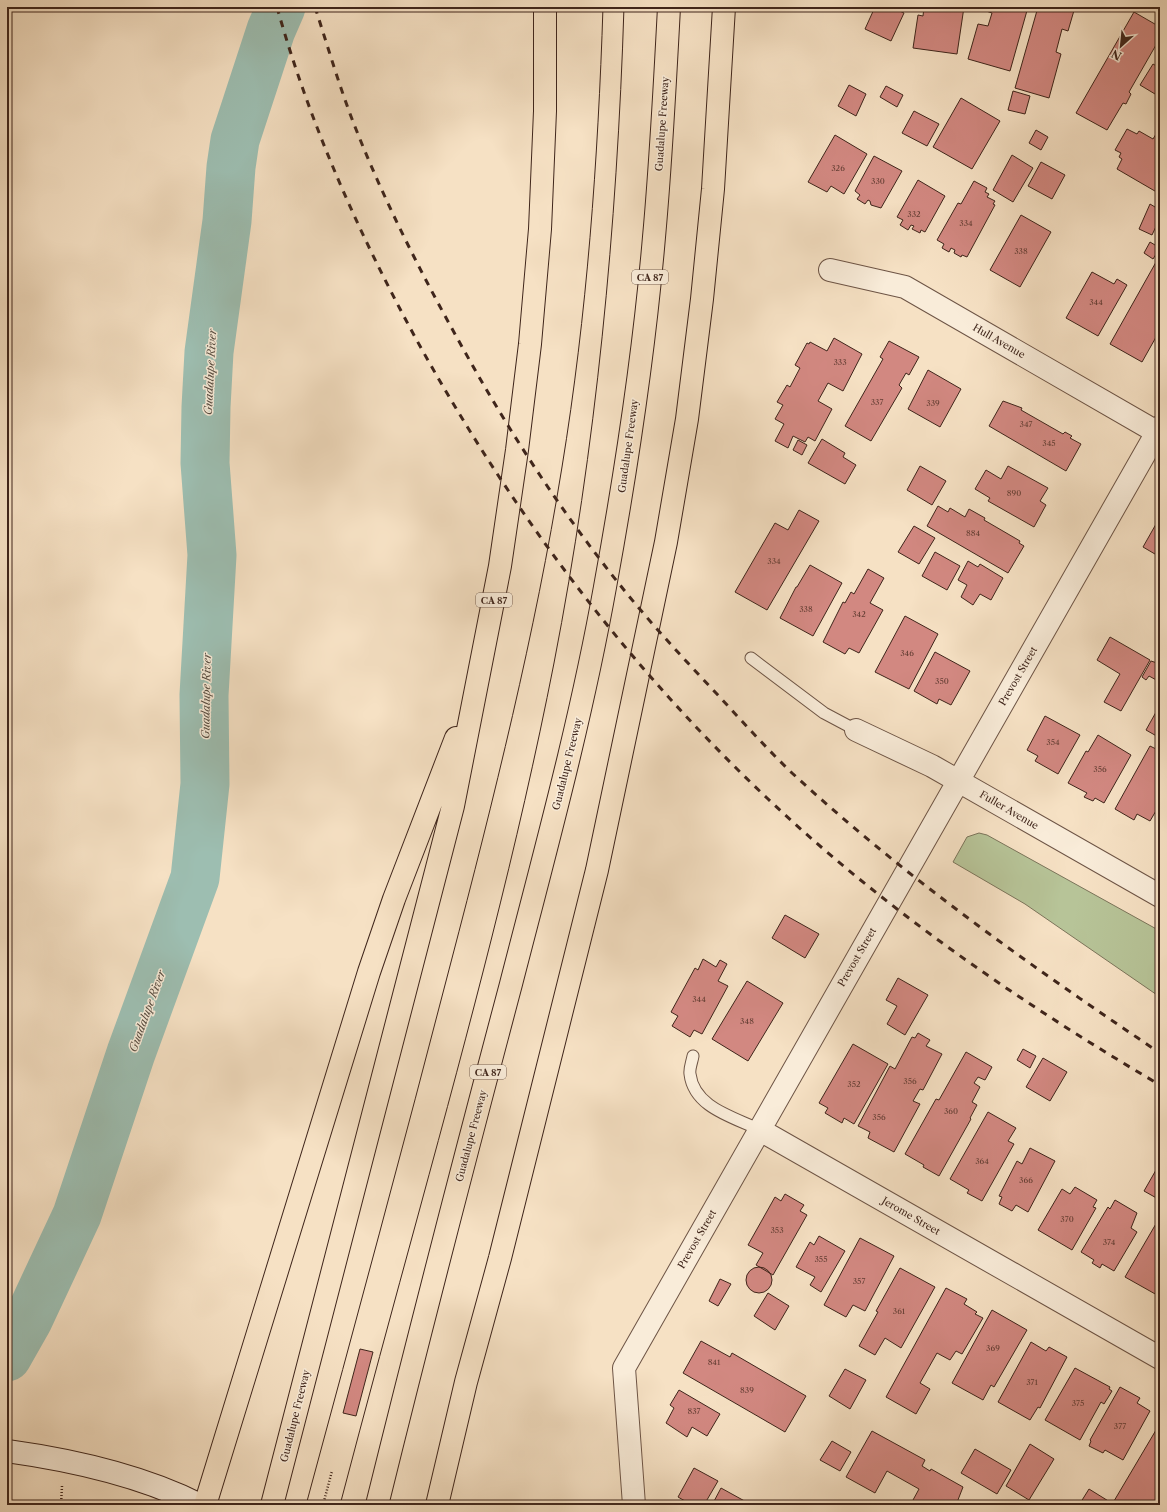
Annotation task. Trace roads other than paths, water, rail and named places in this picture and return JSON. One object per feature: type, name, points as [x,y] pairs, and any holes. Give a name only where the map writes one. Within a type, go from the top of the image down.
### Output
[{"type":"highway","name":"Guadalupe Freeway","points":[[272,1505],[453,806],[500,566],[517,450],[530,344],[540,229],[545,111],[545,7]]},
{"type":"highway","name":"Guadalupe Freeway","points":[[377,1505],[424,1316],[551,829],[580,711],[605,590],[624,478],[640,367],[654,238],[663,122],[669,7]]},
{"type":"highway","points":[[437,1505],[466,1382],[500,1258],[597,870],[666,542],[687,419],[702,299],[714,182],[724,7]]},
{"type":"highway","points":[[205,1505],[369,972],[394,899],[479,679]]},
{"type":"highway","points":[[450,1505],[500,1258]]},
{"type":"street","name":"Hull Avenue","points":[[830,270],[905,287],[1159,431]]},
{"type":"street","name":"Prevost Street","points":[[634,1505],[624,1368],[1159,431]]},
{"type":"street","name":"Fuller Avenue","points":[[856,730],[932,766],[1160,896]]},
{"type":"street","name":"Jerome Street","points":[[760,1130],[1160,1358]]},
{"type":"street","points":[[7,1451],[97,1467],[153,1486],[200,1505]]},
{"type":"lane","points":[[751,658],[824,714],[856,730]]},
{"type":"lane","name":"Jerome Street","points":[[693,1056],[690,1073],[693,1086],[700,1098],[712,1108],[760,1130]]},
{"type":"waterway","name":"Guadalupe River","points":[[7,1357],[28,1320],[77,1215],[131,1053],[195,878],[205,784],[204,695],[212,555],[205,463],[209,352],[227,221],[231,167],[235,140],[271,30],[281,7]]},
{"type":"tram line","points":[[306,1505],[467,900],[498,777],[539,592],[571,410],[585,295],[598,122],[603,7]]},
{"type":"tram line","points":[[340,1505],[457,1073],[492,937],[525,800],[554,663],[582,500],[602,337],[616,172],[624,7]]},
{"type":"railway","points":[[277,7],[304,92],[337,176],[374,257],[415,337],[451,400],[530,523],[618,638],[665,693],[715,747],[767,798],[858,878],[906,916],[1005,987],[1108,1054],[1160,1085]]},
{"type":"railway","points":[[315,7],[342,91],[364,150],[406,242],[470,361],[523,450],[582,535],[624,590],[669,642],[763,744],[835,812],[971,920],[1065,988],[1160,1053]]}]
